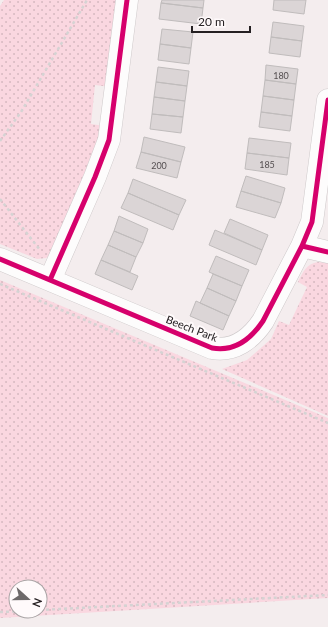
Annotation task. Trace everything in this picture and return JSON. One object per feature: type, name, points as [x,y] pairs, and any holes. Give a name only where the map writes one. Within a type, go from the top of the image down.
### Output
[{"type":"street","points":[[55,271],[109,140],[127,0]]},
{"type":"street","name":"Beech Park","points":[[0,259],[55,271],[212,348],[220,350],[240,344],[257,330],[263,321],[302,246],[312,222],[328,100]]},
{"type":"street","points":[[302,246],[328,252]]},
{"type":"path","points":[[0,140],[21,112],[87,0]]},
{"type":"path","points":[[0,199],[55,271]]},
{"type":"path","points":[[0,284],[328,423]]},
{"type":"path","points":[[48,610],[328,595]]},
{"type":"shaded area","points":[[4,0],[120,0],[111,87],[95,85],[91,124],[105,126],[54,252],[46,258],[37,259],[0,244],[0,6]]},
{"type":"shaded area","points":[[318,262],[328,263],[328,416],[222,369],[247,360],[271,339],[279,321],[289,325],[307,287],[298,282],[303,272],[308,267]]},
{"type":"shaded area","points":[[0,280],[328,418],[328,598],[48,615],[48,579],[8,579],[8,618],[0,618]]},
{"type":"building","points":[[162,0],[204,0],[203,8],[161,3]]},
{"type":"building","points":[[274,0],[306,0],[304,14],[273,10]]},
{"type":"building","points":[[161,3],[203,8],[201,24],[159,19]]},
{"type":"building","points":[[273,22],[304,26],[302,41],[271,37]]},
{"type":"building","points":[[162,29],[193,32],[191,48],[160,44]]},
{"type":"building","points":[[271,37],[302,41],[300,57],[269,53]]},
{"type":"building","points":[[160,44],[191,48],[189,64],[158,60]]},
{"type":"building","points":[[266,65],[298,69],[296,84],[265,80]]},
{"type":"building","points":[[158,67],[189,71],[187,86],[156,82]]},
{"type":"building","points":[[265,80],[296,84],[294,100],[263,96]]},
{"type":"building","points":[[156,82],[187,86],[185,101],[154,97]]},
{"type":"building","points":[[263,96],[294,100],[292,116],[261,112]]},
{"type":"building","points":[[154,97],[185,101],[183,117],[152,114]]},
{"type":"building","points":[[261,112],[292,116],[290,131],[259,127]]},
{"type":"building","points":[[152,114],[183,117],[181,133],[150,129]]},
{"type":"building","points":[[144,137],[185,147],[181,162],[141,152]]},
{"type":"building","points":[[249,138],[291,143],[289,158],[247,153]]},
{"type":"building","points":[[141,152],[181,162],[177,178],[136,168]]},
{"type":"building","points":[[247,153],[289,158],[287,175],[245,169]]},
{"type":"building","points":[[246,176],[285,188],[281,203],[241,191]]},
{"type":"building","points":[[133,179],[186,200],[179,215],[128,193]]},
{"type":"building","points":[[241,191],[281,203],[275,218],[236,207]]},
{"type":"building","points":[[128,193],[179,215],[173,230],[121,208]]},
{"type":"building","points":[[119,216],[148,229],[143,243],[114,231]]},
{"type":"building","points":[[230,219],[268,235],[262,250],[224,233]]},
{"type":"building","points":[[215,230],[262,250],[256,265],[209,245]]},
{"type":"building","points":[[114,231],[143,243],[136,257],[108,245]]},
{"type":"building","points":[[108,245],[136,257],[130,272],[101,260]]},
{"type":"building","points":[[216,256],[249,270],[242,286],[209,272]]},
{"type":"building","points":[[101,260],[138,276],[132,290],[95,274]]},
{"type":"building","points":[[213,274],[242,286],[236,301],[207,288]]},
{"type":"building","points":[[207,288],[236,301],[229,316],[200,303]]},
{"type":"building","points":[[196,301],[229,316],[223,330],[190,316]]},
{"type":"cycle path","points":[[50,280],[95,177],[109,140],[127,0]]},
{"type":"cycle path","points":[[328,100],[312,222],[302,246],[328,252]]},
{"type":"cycle path","points":[[0,259],[212,348],[220,349],[228,348],[241,343],[247,339],[263,321],[302,246]]}]
